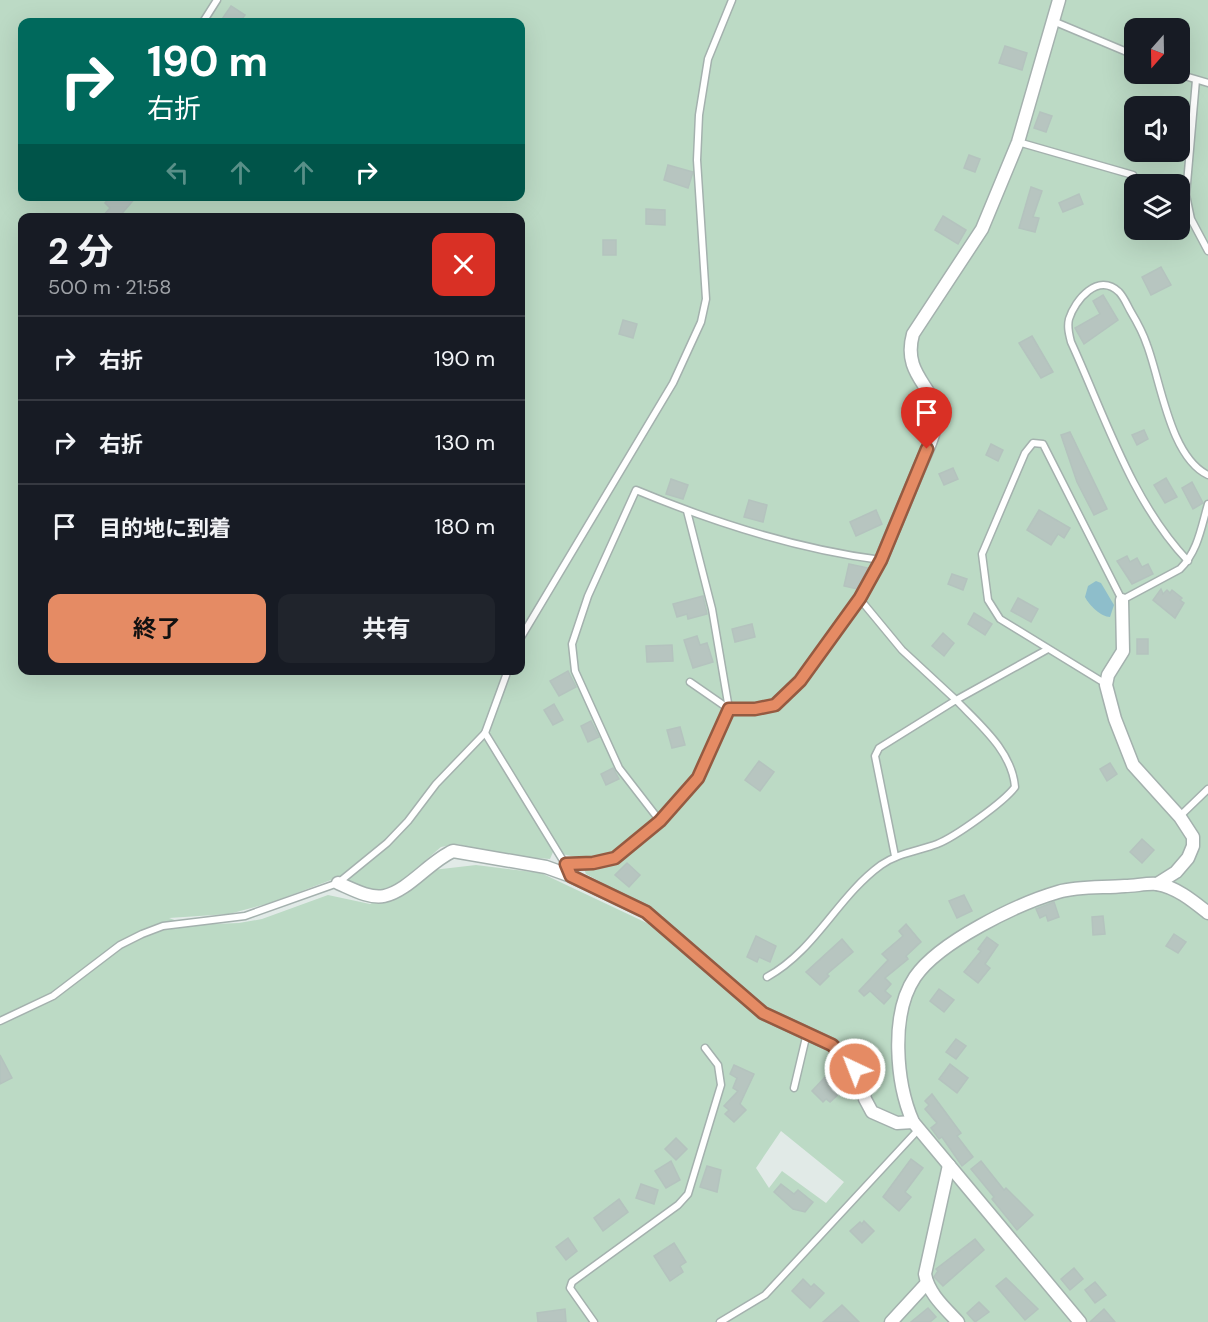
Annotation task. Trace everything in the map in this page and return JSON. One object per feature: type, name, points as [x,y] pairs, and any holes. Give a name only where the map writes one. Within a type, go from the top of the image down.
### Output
[{"type":"street","points":[[881,560],[927,449],[937,417],[934,404],[913,369],[908,350],[913,334],[982,230],[1018,142],[1059,0]]},
{"type":"street","points":[[1080,1322],[916,1126],[904,1100],[901,1083],[899,1023],[907,993],[914,978],[927,962],[946,946],[1007,912],[1059,892],[1157,884],[1176,872],[1188,858],[1193,846],[1190,830],[1133,765],[1115,719],[1106,685],[1108,675],[1123,651],[1122,600]]},
{"type":"street","points":[[338,883],[370,895],[384,896],[453,851],[568,870],[646,912],[763,1013],[832,1045],[847,1058],[861,1082],[865,1099],[872,1112],[897,1123],[916,1126]]},
{"type":"street","points":[[1157,884],[1190,898],[1208,913]]},
{"type":"street","points":[[950,1165],[925,1274],[927,1284],[958,1322]]},
{"type":"street","points":[[891,1322],[927,1284]]},
{"type":"lane","points":[[206,18],[217,0]]},
{"type":"lane","points":[[525,631],[606,501],[673,383],[700,322],[706,299],[697,160],[699,115],[708,59],[732,0]]},
{"type":"lane","points":[[1053,21],[1124,52]]},
{"type":"lane","points":[[1190,78],[1208,83]]},
{"type":"lane","points":[[1196,80],[1186,195],[1191,219],[1208,251]]},
{"type":"lane","points":[[1018,142],[1130,174]]},
{"type":"lane","points":[[1188,561],[1161,529],[1140,493],[1071,342],[1068,329],[1070,317],[1086,291],[1096,285],[1112,287],[1120,293],[1147,346],[1182,448],[1192,464],[1208,475]]},
{"type":"lane","points":[[1106,685],[1000,619],[988,600],[981,564],[982,554],[1021,463],[1033,443],[1043,444],[1122,600],[1180,569],[1188,561],[1200,534],[1208,504]]},
{"type":"lane","points":[[660,821],[619,768],[575,671],[572,644],[588,596],[636,490],[687,511],[752,532],[843,555],[881,560],[860,598],[800,681],[775,705],[755,709],[729,709],[690,682]]},
{"type":"lane","points":[[485,734],[568,870],[615,858],[660,821],[698,778],[729,709],[712,609],[687,511]]},
{"type":"lane","points":[[767,978],[786,967],[829,923],[856,888],[895,856],[949,838],[1006,799],[1015,788],[1014,771],[995,740],[903,650],[860,598]]},
{"type":"lane","points":[[895,856],[875,756],[879,748],[956,700],[1048,649]]},
{"type":"lane","points":[[0,1021],[53,996],[120,945],[142,934],[163,926],[245,916],[338,883],[387,843],[436,784],[485,734],[506,675]]},
{"type":"lane","points":[[1180,817],[1208,789]]},
{"type":"lane","points":[[794,1088],[799,1078],[807,1033]]},
{"type":"lane","points":[[594,1322],[570,1288],[572,1282],[678,1205],[688,1194],[721,1085],[718,1065],[705,1048]]},
{"type":"lane","points":[[720,1322],[765,1295],[916,1126]]},
{"type":"green space","points":[[0,0],[1208,0],[1208,1322],[0,1322]],"holes":[[[457,844],[510,856],[550,859],[553,852],[580,858],[586,874],[663,916],[651,925],[541,873],[476,865],[433,870],[370,904],[328,895],[262,919],[239,923],[188,925],[169,918],[229,914],[270,903],[339,877],[372,891],[382,891],[397,885],[441,847]],[[781,1131],[844,1182],[826,1203],[782,1171],[769,1188],[756,1168]]]},
{"type":"water","points":[[1096,581],[1101,583],[1114,605],[1110,617],[1096,610],[1085,597],[1088,586]]},
{"type":"building","points":[[231,6],[245,15],[243,18],[223,18]]},
{"type":"building","points":[[1005,46],[1027,53],[1022,70],[999,63]]},
{"type":"building","points":[[1040,112],[1052,116],[1046,132],[1034,128]]},
{"type":"building","points":[[969,155],[980,159],[975,172],[964,168]]},
{"type":"building","points":[[668,165],[693,172],[688,188],[664,180]]},
{"type":"building","points":[[1031,187],[1042,191],[1033,217],[1039,218],[1035,232],[1019,228]]},
{"type":"building","points":[[1079,194],[1083,204],[1063,212],[1059,203]]},
{"type":"building","points":[[107,201],[133,201],[122,213],[106,213],[110,208],[105,203]]},
{"type":"building","points":[[646,209],[665,210],[665,225],[646,224]]},
{"type":"building","points":[[943,216],[966,230],[958,244],[935,230]]},
{"type":"building","points":[[603,240],[616,240],[616,255],[603,255]]},
{"type":"building","points":[[1161,267],[1171,285],[1151,295],[1142,277]]},
{"type":"building","points":[[1103,295],[1118,320],[1084,344],[1075,328],[1100,314],[1093,301]]},
{"type":"building","points":[[623,320],[637,324],[633,338],[619,334]]},
{"type":"building","points":[[1032,336],[1053,372],[1041,378],[1019,343]]},
{"type":"building","points":[[1144,430],[1148,439],[1137,445],[1132,435]]},
{"type":"building","points":[[1070,432],[1107,509],[1094,515],[1077,482],[1061,435]]},
{"type":"building","points":[[991,444],[1003,450],[998,461],[986,455]]},
{"type":"building","points":[[953,468],[958,479],[944,485],[939,474]]},
{"type":"building","points":[[1166,478],[1177,497],[1165,503],[1154,485]]},
{"type":"building","points":[[671,479],[688,485],[683,499],[666,494]]},
{"type":"building","points":[[1192,482],[1203,503],[1193,509],[1182,488]]},
{"type":"building","points":[[749,500],[767,505],[763,522],[744,517]]},
{"type":"building","points":[[876,510],[882,524],[856,536],[850,522]]},
{"type":"building","points":[[1039,510],[1070,528],[1064,538],[1058,534],[1051,545],[1027,530]]},
{"type":"building","points":[[1127,556],[1130,562],[1137,558],[1142,567],[1148,564],[1153,574],[1132,584],[1117,561]]},
{"type":"building","points":[[849,564],[868,568],[857,589],[844,586]]},
{"type":"building","points":[[952,574],[967,579],[963,590],[948,584]]},
{"type":"building","points":[[1161,589],[1163,594],[1167,590],[1170,593],[1172,590],[1182,598],[1180,600],[1184,603],[1175,618],[1153,600]]},
{"type":"building","points":[[703,596],[707,614],[688,619],[687,614],[677,617],[673,604]]},
{"type":"building","points":[[1018,598],[1038,609],[1031,622],[1011,611]]},
{"type":"building","points":[[974,613],[992,624],[985,635],[968,624]]},
{"type":"building","points":[[752,624],[755,637],[735,642],[732,629]]},
{"type":"building","points":[[943,633],[954,643],[944,656],[932,646]]},
{"type":"building","points":[[697,636],[700,645],[707,643],[713,662],[693,668],[684,640]]},
{"type":"building","points":[[1137,639],[1148,639],[1148,654],[1137,654]]},
{"type":"building","points":[[672,645],[673,661],[647,662],[646,646]]},
{"type":"building","points":[[568,671],[576,687],[559,696],[550,681]]},
{"type":"building","points":[[554,704],[563,720],[553,725],[544,710]]},
{"type":"building","points":[[591,721],[599,737],[588,742],[581,726]]},
{"type":"building","points":[[680,727],[685,745],[672,748],[667,730]]},
{"type":"building","points":[[759,761],[774,772],[760,791],[745,780]]},
{"type":"building","points":[[1110,763],[1117,774],[1107,781],[1100,769]]},
{"type":"building","points":[[613,768],[619,779],[606,785],[601,774]]},
{"type":"building","points":[[1142,839],[1154,850],[1142,863],[1130,852]]},
{"type":"building","points":[[627,863],[640,875],[629,887],[615,875]]},
{"type":"building","points":[[964,895],[972,911],[957,918],[949,901]]},
{"type":"building","points":[[1054,902],[1059,917],[1048,921],[1046,915],[1040,918],[1036,909]]},
{"type":"building","points":[[1103,916],[1105,934],[1093,935],[1092,917]]},
{"type":"building","points":[[906,924],[921,942],[906,956],[908,959],[885,978],[891,984],[885,991],[891,996],[884,1004],[870,991],[864,996],[859,991],[888,960],[882,954],[903,936],[899,931]]},
{"type":"building","points":[[1174,934],[1186,942],[1178,953],[1166,946]]},
{"type":"building","points":[[756,936],[776,946],[770,962],[759,957],[757,962],[747,957]]},
{"type":"building","points":[[987,937],[998,945],[985,964],[990,968],[978,983],[964,972],[981,951],[978,949]]},
{"type":"building","points":[[842,939],[853,952],[827,974],[829,976],[820,985],[806,972]]},
{"type":"building","points":[[939,989],[954,1000],[944,1012],[930,1001]]},
{"type":"building","points":[[956,1039],[966,1046],[956,1059],[946,1052]]},
{"type":"building","points":[[0,1055],[12,1078],[0,1084]]},
{"type":"building","points":[[950,1064],[968,1078],[957,1093],[939,1079]]},
{"type":"building","points":[[734,1065],[754,1074],[740,1104],[746,1110],[734,1122],[725,1114],[729,1110],[724,1106],[738,1091],[733,1088],[737,1078],[730,1074]]},
{"type":"building","points":[[825,1077],[841,1092],[830,1102],[826,1099],[823,1102],[812,1091]]},
{"type":"building","points":[[932,1094],[961,1133],[957,1136],[973,1157],[962,1166],[942,1137],[939,1139],[931,1128],[937,1123],[925,1109],[929,1105],[925,1101]]},
{"type":"building","points":[[676,1138],[687,1149],[676,1160],[665,1149]]},
{"type":"building","points":[[911,1159],[923,1168],[905,1192],[911,1197],[899,1211],[883,1197]]},
{"type":"building","points":[[671,1161],[680,1180],[666,1188],[655,1171]]},
{"type":"building","points":[[981,1161],[1004,1190],[1006,1188],[1033,1215],[1017,1230],[971,1169]]},
{"type":"building","points":[[707,1166],[721,1170],[717,1192],[700,1187]]},
{"type":"building","points":[[641,1184],[658,1190],[654,1204],[636,1198]]},
{"type":"building","points":[[781,1184],[794,1194],[798,1190],[813,1202],[805,1212],[793,1209],[774,1192]]},
{"type":"building","points":[[619,1199],[628,1212],[603,1231],[594,1218]]},
{"type":"building","points":[[864,1221],[874,1231],[862,1243],[850,1231]]},
{"type":"building","points":[[568,1238],[577,1251],[566,1260],[556,1247]]},
{"type":"building","points":[[975,1239],[984,1250],[943,1286],[934,1277],[938,1271],[936,1269]]},
{"type":"building","points":[[674,1243],[686,1262],[680,1266],[683,1272],[670,1281],[654,1256]]},
{"type":"building","points":[[1074,1268],[1083,1279],[1070,1290],[1061,1279]]},
{"type":"building","points":[[1006,1278],[1038,1309],[1025,1320],[996,1286]]},
{"type":"building","points":[[803,1279],[811,1287],[814,1284],[824,1293],[810,1308],[792,1291]]},
{"type":"building","points":[[1095,1282],[1106,1295],[1095,1303],[1085,1290]]},
{"type":"building","points":[[979,1302],[989,1312],[975,1322],[967,1313]]},
{"type":"building","points":[[842,1305],[859,1322],[823,1322]]},
{"type":"building","points":[[928,1308],[936,1317],[930,1322],[911,1322]]},
{"type":"building","points":[[565,1309],[566,1322],[538,1322],[537,1313]]},
{"type":"building","points":[[1104,1309],[1115,1322],[1090,1322]]},
{"type":"route","points":[[855,1069],[847,1058],[832,1045],[778,1022],[763,1013],[646,912],[571,876],[566,864],[607,861],[625,852],[660,821],[698,778],[729,709],[755,709],[775,705],[800,681],[860,598],[881,560],[927,449]]}]
